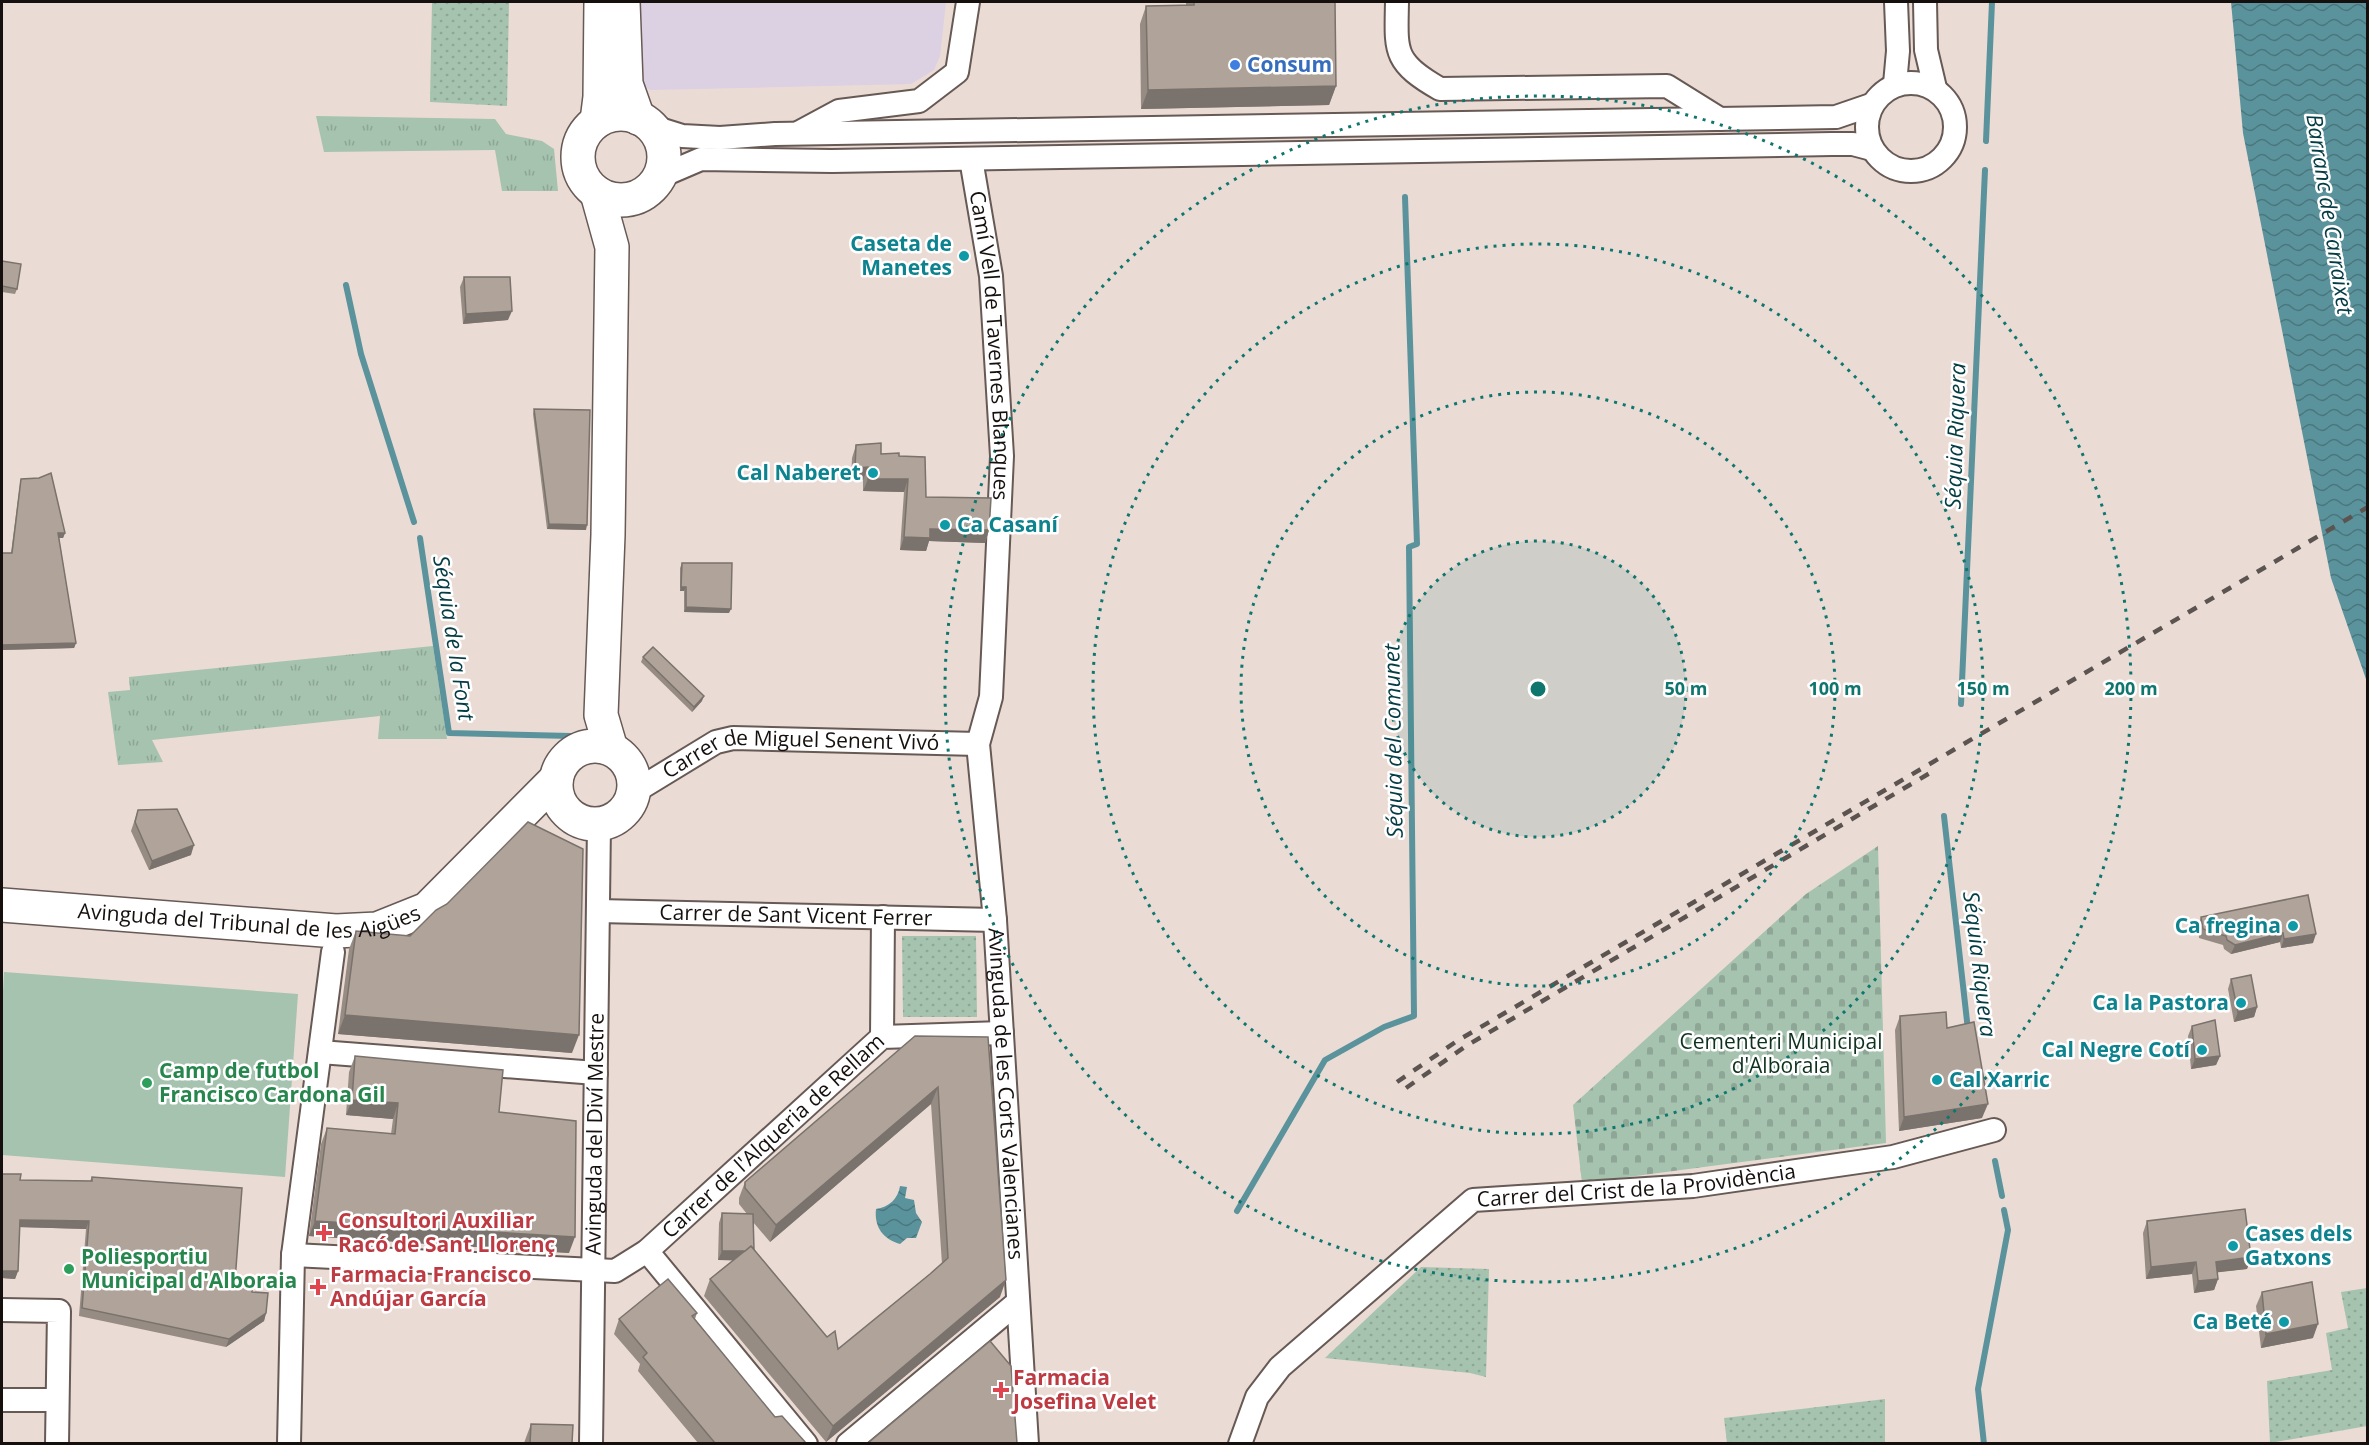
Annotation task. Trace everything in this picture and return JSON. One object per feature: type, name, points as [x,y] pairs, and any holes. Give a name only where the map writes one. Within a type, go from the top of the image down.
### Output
[{"type":"street","points":[[597,121],[601,2]]},
{"type":"street","points":[[623,2],[627,84],[644,122],[656,133],[663,150],[659,177]]},
{"type":"street","points":[[797,134],[839,111],[919,100],[957,72],[968,2]]},
{"type":"street","points":[[1397,2],[1396,47],[1413,74],[1440,89],[1667,86],[1720,118]]},
{"type":"street","points":[[1895,84],[1898,51],[1896,2]]},
{"type":"street","points":[[1925,2],[1926,50],[1935,88]]},
{"type":"street","points":[[597,193],[615,200],[634,198],[648,190],[659,177],[701,159],[971,159],[1853,144],[1872,149],[1891,167],[1917,172],[1941,161],[1950,150],[1957,127],[1951,105],[1935,88],[1915,81],[1895,84],[1871,105],[1836,117],[682,136],[621,114],[597,121],[583,137],[578,154],[580,172],[597,193],[612,247],[608,535],[601,715],[597,748]]},
{"type":"street","points":[[1871,105],[1866,127],[1872,149]]},
{"type":"street","name":"Camí Vell de Tavernes Blanques","points":[[971,159],[991,276],[1002,456],[991,697],[978,744]]},
{"type":"street","points":[[612,247],[634,198]]},
{"type":"street","name":"Carrer de Miguel Senent Vivó","points":[[634,792],[716,742],[733,738],[978,744]]},
{"type":"street","name":"Avinguda de les Corts Valencianes","points":[[978,744],[1002,1033],[1027,1443]]},
{"type":"street","points":[[597,748],[622,756],[630,766],[634,779],[634,792],[631,802],[618,817],[599,824],[580,822],[559,793],[565,759],[597,748]]},
{"type":"street","name":"Avinguda del Tribunal de les Aigües","points":[[2,905],[336,931],[377,929],[427,909],[528,809],[559,793]]},
{"type":"street","name":"Avinguda del Diví Mestre","points":[[591,1443],[599,824]]},
{"type":"street","name":"Carrer de Sant Vicent Ferrer","points":[[598,911],[994,920]]},
{"type":"street","points":[[882,1037],[883,917]]},
{"type":"street","points":[[289,1443],[293,1255],[333,952]]},
{"type":"street","name":"Carrer de l'Alqueria de Rellam","points":[[293,1255],[615,1271],[647,1251],[882,1037],[1002,1033]]},
{"type":"street","points":[[320,1052],[596,1073]]},
{"type":"street","name":"Carrer del Crist de la Providència","points":[[1240,1443],[1257,1397],[1280,1367],[1473,1200],[1693,1186],[1893,1157],[1994,1130]]},
{"type":"street","points":[[647,1251],[806,1443]]},
{"type":"street","points":[[848,1443],[1018,1302]]},
{"type":"street","points":[[2,1310],[59,1311],[57,1443]]},
{"type":"street","points":[[2,1400],[57,1400]]},
{"type":"shaded area","points":[[641,2],[946,2],[940,56],[934,70],[911,84],[650,90],[642,84],[640,76]]},
{"type":"green space","points":[[432,2],[509,2],[507,106],[430,102]]},
{"type":"green space","points":[[316,116],[495,119],[506,134],[542,141],[554,149],[558,191],[502,191],[495,150],[324,152]]},
{"type":"green space","points":[[433,646],[447,739],[378,739],[380,716],[152,740],[163,762],[118,765],[108,692],[130,690],[129,677]]},
{"type":"green space","name":"Cementeri Municipal d'Alboraia","points":[[1878,846],[1886,1143],[1582,1183],[1573,1105],[1806,894]]},
{"type":"green space","points":[[902,936],[976,936],[977,1017],[903,1017]]},
{"type":"green space","name":"Camp de futbol Francisco Cardona Gil","points":[[4,972],[298,994],[285,1177],[2,1155]]},
{"type":"green space","points":[[1421,1267],[1489,1269],[1486,1377],[1470,1373],[1325,1358]]},
{"type":"green space","points":[[2367,1288],[2367,1426],[2270,1443],[2267,1381],[2332,1370],[2326,1333],[2348,1328],[2341,1292]]},
{"type":"green space","points":[[1885,1399],[1885,1443],[1727,1443],[1724,1418]]},
{"type":"water","name":"Barranc de Carraixet","points":[[2231,2],[2367,2],[2367,682],[2331,578],[2243,133]]},
{"type":"water","points":[[900,1186],[907,1187],[905,1198],[914,1200],[916,1213],[922,1222],[916,1238],[907,1238],[900,1244],[889,1239],[878,1227],[876,1209],[889,1204],[895,1198]]},
{"type":"building","name":"Consum","points":[[1194,2],[1335,2],[1336,86],[1148,90],[1146,6],[1194,5]]},
{"type":"building","points":[[2,261],[21,264],[17,289],[2,286]]},
{"type":"building","points":[[464,277],[510,277],[512,311],[466,314]]},
{"type":"building","points":[[534,409],[590,410],[587,525],[549,524]]},
{"type":"building","points":[[881,443],[881,454],[899,453],[899,456],[925,457],[926,497],[991,498],[989,530],[930,529],[930,538],[904,537],[908,479],[868,479],[868,467],[855,468],[856,445]]},
{"type":"building","points":[[51,473],[65,533],[58,533],[76,643],[2,645],[2,553],[12,553],[21,479],[39,478]]},
{"type":"building","points":[[682,563],[732,563],[731,609],[686,607],[686,587],[681,587]]},
{"type":"building","points":[[653,647],[704,696],[694,707],[643,657]]},
{"type":"building","points":[[177,809],[194,845],[152,861],[135,822],[138,810]]},
{"type":"building","points":[[528,822],[583,849],[579,1035],[345,1015],[356,931],[410,936],[436,910],[447,904]]},
{"type":"building","points":[[2308,895],[2316,934],[2284,939],[2283,933],[2235,945],[2227,940],[2226,936],[2203,929],[2201,917]]},
{"type":"building","points":[[2251,975],[2257,1007],[2238,1012],[2231,979]]},
{"type":"building","name":"Cal Xarric","points":[[1946,1012],[1947,1028],[1974,1022],[1988,1104],[1904,1117],[1900,1016]]},
{"type":"building","name":"Cal Negre Cotí","points":[[2215,1020],[2220,1056],[2195,1059],[2192,1026]]},
{"type":"building","points":[[915,1036],[988,1037],[1006,1280],[833,1426],[710,1279],[751,1246],[827,1337],[835,1331],[838,1349],[948,1258],[938,1087],[776,1225],[745,1188],[745,1182]]},
{"type":"building","points":[[355,1056],[503,1070],[499,1112],[576,1121],[575,1237],[315,1221],[327,1128],[395,1134],[398,1103],[352,1100]]},
{"type":"building","points":[[2,1174],[21,1174],[20,1180],[92,1181],[92,1177],[242,1188],[235,1281],[252,1282],[252,1292],[268,1293],[266,1313],[229,1339],[82,1308],[89,1221],[20,1220],[18,1271],[2,1271]]},
{"type":"building","points":[[2245,1209],[2251,1257],[2216,1262],[2218,1279],[2198,1281],[2196,1262],[2151,1267],[2147,1221]]},
{"type":"building","points":[[722,1213],[753,1214],[754,1249],[751,1246],[745,1251],[722,1251]]},
{"type":"building","points":[[668,1279],[697,1313],[692,1316],[775,1417],[782,1416],[806,1443],[715,1443],[643,1357],[647,1353],[619,1319]]},
{"type":"building","name":"Ca Beté","points":[[2312,1282],[2318,1324],[2266,1334],[2262,1292]]},
{"type":"building","points":[[990,1341],[1011,1366],[1017,1443],[868,1443]]},
{"type":"building","points":[[531,1424],[573,1425],[572,1443],[530,1443]]},
{"type":"waterway","name":"Séquia Riquera","points":[[1986,141],[1992,2]]},
{"type":"waterway","name":"Séquia Riquera","points":[[1961,704],[1985,170]]},
{"type":"waterway","name":"Séquia del Comunet","points":[[1237,1211],[1325,1060],[1384,1027],[1414,1016],[1409,547],[1417,544],[1405,197]]},
{"type":"waterway","name":"Séquia de la Font","points":[[346,285],[361,354],[414,522]]},
{"type":"waterway","name":"Séquia de la Font","points":[[420,538],[449,733],[571,736]]},
{"type":"waterway","name":"Séquia Riquera","points":[[1944,816],[1968,1030]]},
{"type":"waterway","points":[[1995,1161],[2002,1196]]},
{"type":"waterway","name":"Séquia Riquera","points":[[1984,1444],[1978,1389],[2008,1230],[2004,1210]]},
{"type":"railway","points":[[1397,1082],[1457,1041],[2368,507]]},
{"type":"railway","points":[[1406,1088],[1466,1046],[1930,773]]},
{"type":"place","name":"Consum","points":[[1235,65]]},
{"type":"place","name":"Caseta de Manetes","points":[[964,256]]},
{"type":"place","name":"Cal Naberet","points":[[873,473]]},
{"type":"place","name":"Ca Casaní","points":[[945,525]]},
{"type":"place","name":"Ca fregina","points":[[2293,926]]},
{"type":"place","name":"Ca la Pastora","points":[[2241,1003]]},
{"type":"place","name":"Cal Negre Cotí","points":[[2202,1050]]},
{"type":"place","name":"Cal Xarric","points":[[1937,1080]]},
{"type":"place","name":"Camp de futbol Francisco Cardona Gil","points":[[147,1083]]},
{"type":"place","name":"Consultori Auxiliar Racó de Sant Llorenç","points":[[324,1233]]},
{"type":"place","name":"Cases dels Gatxons","points":[[2233,1246]]},
{"type":"place","name":"Poliesportiu Municipal d'Alboraia","points":[[69,1269]]},
{"type":"place","name":"Farmacia Francisco Andújar García","points":[[318,1287]]},
{"type":"place","name":"Ca Beté","points":[[2284,1322]]},
{"type":"place","name":"Farmacia Josefina Velet","points":[[1001,1390]]}]
